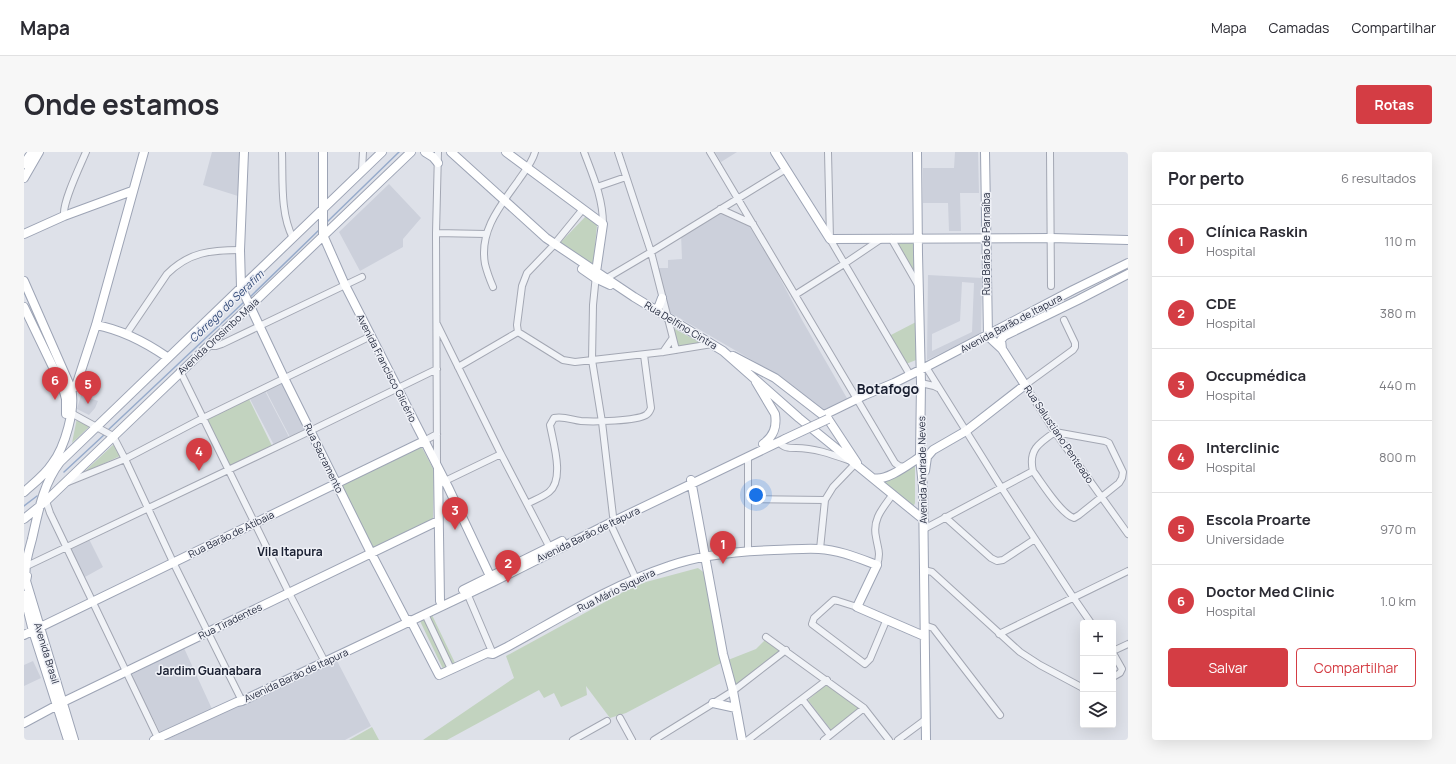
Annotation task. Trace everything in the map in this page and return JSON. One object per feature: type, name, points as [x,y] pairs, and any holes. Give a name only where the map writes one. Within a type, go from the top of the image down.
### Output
[{"type":"main road","points":[[24,178],[26,164],[32,152]]},
{"type":"main road","points":[[26,164],[40,152]]},
{"type":"main road","points":[[71,388],[76,386],[96,325],[144,152]]},
{"type":"main road","name":"Rua Sacramento","points":[[244,152],[240,250],[242,288],[284,378],[371,553],[439,675]]},
{"type":"main road","name":"Avenida Francisco Glicério","points":[[323,152],[323,232],[345,285],[424,441],[438,465],[490,576]]},
{"type":"main road","name":"Avenida Orosimbo Maia","points":[[45,476],[98,427],[167,357],[242,288],[293,238],[322,213],[362,170],[382,152]]},
{"type":"main road","name":"Avenida Orosimbo Maia","points":[[24,519],[65,483],[111,435],[208,346],[323,232],[411,152]]},
{"type":"main road","points":[[425,152],[433,157],[438,163]]},
{"type":"main road","name":"Rua Delfino Cintra","points":[[451,152],[553,245],[596,275],[606,278],[654,310],[723,351],[751,371]]},
{"type":"main road","points":[[506,152],[603,224],[596,275],[634,297]]},
{"type":"main road","points":[[776,152],[830,239],[1051,238],[1080,240],[1128,240]]},
{"type":"main road","name":"Avenida Andrade Neves","points":[[917,152],[919,286],[924,369],[921,383],[920,457],[923,476],[924,500],[924,697],[927,739]]},
{"type":"main road","name":"Rua Barão de Parnaíba","points":[[985,152],[988,336]]},
{"type":"main road","points":[[24,234],[64,216],[132,191]]},
{"type":"main road","name":"Avenida Barão de Itapura","points":[[691,482],[748,458],[857,401],[885,391],[894,383],[924,369],[1073,290],[1128,263]]},
{"type":"main road","name":"Avenida Barão de Itapura","points":[[1002,349],[1001,340],[1004,336],[1128,274]]},
{"type":"main road","points":[[1091,293],[1097,293],[1128,279]]},
{"type":"main road","points":[[24,281],[71,388],[71,413],[59,453],[45,476],[24,492]]},
{"type":"main road","points":[[654,310],[659,306],[662,298]]},
{"type":"main road","points":[[24,307],[63,388],[66,399],[66,418],[58,445],[45,476],[43,503],[24,568],[26,581]]},
{"type":"main road","points":[[96,325],[127,333],[167,357]]},
{"type":"main road","name":"Rua Salustiano Penteado","points":[[988,336],[1002,349],[1025,385]]},
{"type":"main road","points":[[751,371],[775,378],[826,417],[855,464]]},
{"type":"main road","points":[[751,371],[774,414],[775,420],[775,427],[772,435],[763,444]]},
{"type":"main road","points":[[751,371],[799,418],[905,505],[924,518]]},
{"type":"main road","points":[[923,476],[927,457],[933,450],[966,431],[1025,385]]},
{"type":"main road","points":[[921,420],[924,425],[924,443],[926,447],[933,450]]},
{"type":"main road","name":"Avenida Barão de Itapura","points":[[156,739],[240,701],[441,603],[490,576],[550,550],[691,482],[763,444],[782,439]]},
{"type":"main road","name":"Rua Barão de Atibaia","points":[[24,635],[424,441]]},
{"type":"main road","points":[[872,478],[886,478],[920,457]]},
{"type":"main road","points":[[438,465],[438,521],[441,603]]},
{"type":"main road","points":[[691,482],[723,654],[733,691],[742,740]]},
{"type":"main road","points":[[905,505],[915,506],[924,500]]},
{"type":"main road","name":"Avenida Brasil","points":[[36,629],[26,581],[43,503]]},
{"type":"main road","name":"Rua Tiradentes","points":[[24,723],[60,704],[438,521]]},
{"type":"main road","name":"Rua Mário Siqueira","points":[[439,675],[487,652],[493,654],[596,598],[636,578],[670,565],[748,551],[820,549],[840,552],[877,565]]},
{"type":"main road","name":"Avenida Barão de Itapura","points":[[408,619],[424,614],[441,603],[493,582],[550,550]]},
{"type":"main road","points":[[877,565],[857,607],[886,621],[924,636]]},
{"type":"main road","name":"Avenida Brasil","points":[[24,595],[60,704],[74,740]]},
{"type":"main road","points":[[713,703],[736,708]]},
{"type":"main road","name":"Avenida Brasil","points":[[60,704],[68,740]]},
{"type":"street","points":[[64,216],[63,212],[66,203],[86,152]]},
{"type":"street","points":[[282,152],[285,214],[288,229],[293,238]]},
{"type":"street","points":[[362,152],[362,170]]},
{"type":"street","points":[[438,152],[436,233],[438,465]]},
{"type":"street","points":[[493,287],[485,264],[484,252],[486,234],[493,218],[534,157],[535,152]]},
{"type":"street","points":[[584,152],[597,186],[602,206],[603,224]]},
{"type":"street","points":[[618,152],[651,252],[676,350]]},
{"type":"street","points":[[710,152],[896,465],[904,467]]},
{"type":"street","points":[[828,152],[830,239],[910,375]]},
{"type":"street","points":[[1050,152],[1052,286]]},
{"type":"street","points":[[606,278],[786,169]]},
{"type":"street","points":[[597,186],[626,177]]},
{"type":"street","points":[[602,206],[601,210],[596,214],[586,212],[530,269],[524,278],[517,325],[518,332],[563,360],[575,362],[644,355],[712,344]]},
{"type":"street","points":[[720,209],[753,224]]},
{"type":"street","points":[[436,233],[486,234]]},
{"type":"street","points":[[795,295],[887,238],[919,286]]},
{"type":"street","points":[[127,333],[167,274],[175,266],[202,252],[240,250]]},
{"type":"street","points":[[596,275],[593,305],[592,360],[602,422],[612,520],[636,578]]},
{"type":"street","points":[[208,346],[222,344],[362,277]]},
{"type":"street","points":[[1025,385],[1075,347],[1075,343],[1064,320]]},
{"type":"street","points":[[437,323],[550,550]]},
{"type":"street","points":[[458,367],[518,332]]},
{"type":"street","points":[[65,483],[125,459],[203,418],[371,336]]},
{"type":"street","points":[[664,352],[672,339]]},
{"type":"street","points":[[437,353],[443,348],[450,349]]},
{"type":"street","points":[[527,504],[549,492],[554,485],[557,476],[557,460],[550,425],[554,418],[562,416],[580,421],[602,422],[640,417],[650,412],[651,408],[644,355]]},
{"type":"street","points":[[29,565],[437,369]]},
{"type":"street","points":[[924,369],[939,389],[1001,488],[1090,620]]},
{"type":"street","points":[[180,371],[289,593],[324,660]]},
{"type":"street","points":[[921,383],[934,386],[939,389]]},
{"type":"street","name":"Rua Salustiano Penteado","points":[[1025,385],[1055,432],[1128,534]]},
{"type":"street","points":[[71,413],[111,435],[125,459],[240,701]]},
{"type":"street","points":[[1055,432],[1104,441],[1112,446],[1123,472],[1123,476],[1118,482],[1076,517],[1072,518],[1063,511],[1033,471],[1031,465],[1034,449],[1055,432]]},
{"type":"street","name":"Rua Barão de Atibaia","points":[[424,441],[437,434]]},
{"type":"street","points":[[782,439],[781,445],[786,447],[815,450],[855,464],[833,487],[825,500],[820,549]]},
{"type":"street","points":[[438,493],[445,481],[501,454]]},
{"type":"street","points":[[748,458],[748,551]]},
{"type":"street","points":[[924,529],[1033,471]]},
{"type":"street","points":[[877,565],[880,554],[876,537],[875,523],[879,513],[893,494]]},
{"type":"street","points":[[748,499],[825,500]]},
{"type":"street","points":[[43,503],[50,513],[126,672],[156,739]]},
{"type":"street","points":[[924,518],[930,520],[943,518],[988,556],[997,561],[1003,560],[1035,539]]},
{"type":"street","points":[[924,570],[932,572],[999,634],[1029,658],[1080,686]]},
{"type":"street","points":[[999,634],[1128,571]]},
{"type":"street","points":[[467,593],[493,654]]},
{"type":"street","points":[[857,607],[834,600],[814,618],[812,624],[864,663],[868,662],[870,659],[886,621]]},
{"type":"street","points":[[424,614],[451,669]]},
{"type":"street","points":[[924,625],[933,628],[1000,715]]},
{"type":"street","points":[[766,637],[786,650],[864,708],[889,740]]},
{"type":"street","points":[[1116,650],[1128,644]]},
{"type":"street","points":[[654,740],[733,691],[786,650]]},
{"type":"street","points":[[1116,657],[1122,668],[1120,673],[1116,675]]},
{"type":"street","points":[[748,740],[827,680]]},
{"type":"street","points":[[802,699],[830,735]]},
{"type":"street","points":[[824,740],[864,708]]},
{"type":"street","points":[[620,718],[632,740]]},
{"type":"street","points":[[898,740],[925,720]]},
{"type":"street","points":[[573,740],[607,721]]},
{"type":"shaded area","points":[[212,152],[242,152],[238,196],[203,185]]},
{"type":"shaded area","points":[[715,152],[737,152],[721,162]]},
{"type":"shaded area","points":[[955,152],[978,152],[979,193],[960,193],[961,231],[949,231],[948,203],[923,203],[923,168],[954,168]]},
{"type":"shaded area","points":[[389,184],[421,218],[403,239],[403,247],[360,271],[339,232]]},
{"type":"shaded area","points":[[720,211],[752,225],[802,320],[848,400],[823,410],[771,371],[669,312],[658,268],[668,268],[668,260],[682,259],[681,234]]},
{"type":"shaded area","points":[[928,275],[982,278],[981,334],[927,360]],"holes":[[[962,282],[974,283],[972,332],[932,351],[932,334],[960,321]]]},
{"type":"shaded area","points":[[282,383],[306,429],[290,437],[266,391]]},
{"type":"shaded area","points":[[265,391],[289,437],[274,445],[250,399]]},
{"type":"shaded area","points":[[81,395],[98,401],[95,408],[89,415],[77,409]]},
{"type":"shaded area","points":[[89,539],[103,567],[85,577],[70,548]]},
{"type":"shaded area","points":[[184,648],[212,709],[160,732],[131,675]]},
{"type":"shaded area","points":[[336,659],[371,726],[345,740],[166,740]]},
{"type":"shaded area","points":[[33,661],[41,678],[24,686],[24,665]]},
{"type":"green space","points":[[586,216],[597,225],[593,268],[559,244]]},
{"type":"green space","points":[[894,239],[915,240],[915,274]]},
{"type":"green space","points":[[916,322],[916,360],[906,364],[889,336]]},
{"type":"green space","points":[[673,328],[701,343],[678,346]]},
{"type":"green space","points":[[249,399],[272,446],[230,467],[206,420]]},
{"type":"green space","points":[[77,418],[91,425],[72,443]]},
{"type":"green space","points":[[114,444],[120,456],[83,473]]},
{"type":"green space","points":[[421,446],[434,470],[433,519],[373,549],[341,485]]},
{"type":"green space","points":[[915,465],[915,503],[911,506],[885,483],[886,480]]},
{"type":"green space","points":[[698,568],[706,574],[723,654],[721,663],[626,713],[610,718],[586,686],[587,695],[561,707],[554,693],[544,698],[539,690],[447,740],[423,740],[514,678],[506,656],[627,590],[646,582]]},
{"type":"green space","points":[[432,615],[456,665],[444,671],[420,621]]},
{"type":"green space","points":[[765,640],[780,651],[733,688],[728,660],[756,649]]},
{"type":"green space","points":[[827,684],[860,709],[831,730],[808,700]]},
{"type":"green space","points":[[372,727],[379,740],[349,740]]},
{"type":"waterway","name":"Córrego do Serafim","points":[[326,223],[399,152]]},
{"type":"waterway","name":"Córrego do Serafim","points":[[249,298],[319,230]]},
{"type":"waterway","points":[[24,292],[32,309]]},
{"type":"waterway","name":"Córrego do Serafim","points":[[107,431],[244,302]]},
{"type":"waterway","name":"Córrego do Serafim","points":[[64,472],[105,434]]},
{"type":"waterway","name":"Córrego do Serafim","points":[[24,506],[37,496]]},
{"type":"place","name":"Doctor Med Clinic","points":[[55,400]]},
{"type":"place","name":"Escola Proarte","points":[[88,404]]},
{"type":"place","name":"Interclinic","points":[[199,471]]},
{"type":"place","name":"Occupmédica","points":[[455,530]]},
{"type":"place","name":"Clínica Raskin","points":[[723,564]]},
{"type":"place","name":"CDE","points":[[508,583]]},
{"type":"district","name":"Botafogo","points":[[888,388]]},
{"type":"district","name":"Vila Itapura","points":[[290,551]]},
{"type":"district","name":"Jardim Guanabara","points":[[209,670]]}]
